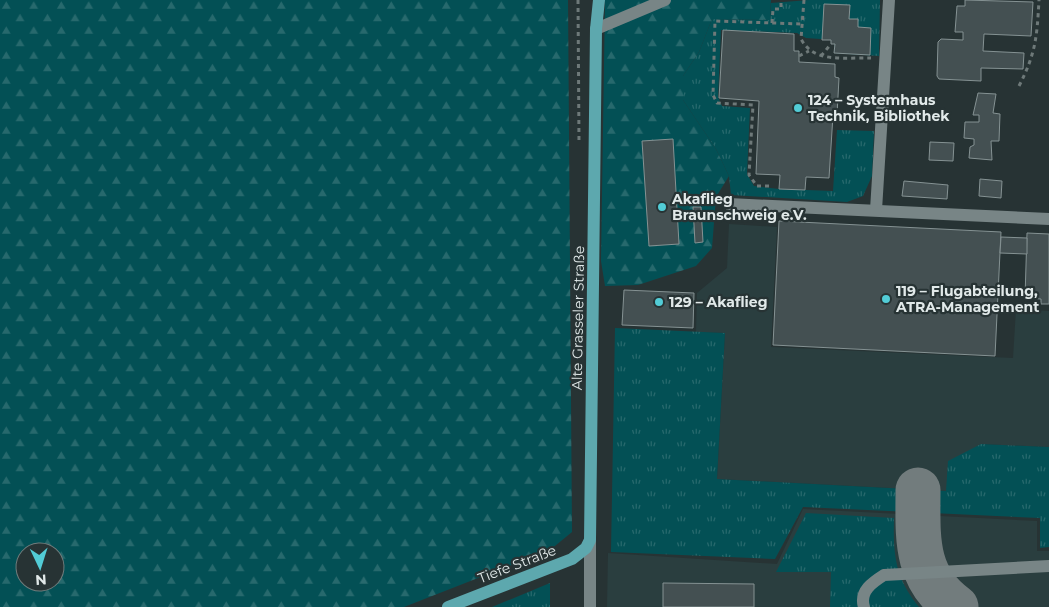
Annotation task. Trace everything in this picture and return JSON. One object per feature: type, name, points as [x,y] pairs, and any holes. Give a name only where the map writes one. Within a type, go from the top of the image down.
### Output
[{"type":"main road","name":"Alte Grasseler Straße","points":[[592,0],[596,29]]},
{"type":"main road","name":"Alte Grasseler Straße","points":[[590,540],[596,29],[599,0]]},
{"type":"main road","name":"Tiefe Straße","points":[[448,607],[572,559],[586,548],[590,540]]},
{"type":"street","points":[[596,29],[665,0]]},
{"type":"street","points":[[876,210],[889,0]]},
{"type":"street","points":[[729,204],[1049,219]]},
{"type":"street","name":"Alte Grasseler Straße","points":[[590,540],[590,607]]},
{"type":"street","points":[[864,607],[862,602],[868,585],[884,575],[1049,566]]},
{"type":"path","points":[[772,23],[772,9],[781,9],[781,0]]},
{"type":"path","points":[[804,0],[801,39],[809,51],[820,56],[886,59]]},
{"type":"path","points":[[1019,86],[1032,62],[1037,43],[1039,0]]},
{"type":"path","points":[[769,186],[757,186],[749,175],[753,105],[716,103],[713,95],[715,22],[802,24]]},
{"type":"path","points":[[820,56],[831,44]]},
{"type":"path","points":[[799,56],[809,51]]},
{"type":"shaded area","points":[[729,224],[777,227],[771,347],[1013,358],[1016,309],[1049,311],[1049,447],[981,444],[947,491],[717,479],[725,333],[696,332],[697,293],[727,268]]},
{"type":"shaded area","points":[[803,509],[1037,521],[1037,551],[1049,551],[1049,607],[607,607],[608,553],[777,564]]},
{"type":"green space","points":[[0,0],[568,0],[572,532],[550,550],[404,607],[0,607]]},
{"type":"green space","points":[[605,0],[771,0],[770,20],[712,19],[699,52],[683,76],[683,100],[716,149],[729,176],[716,197],[712,248],[696,266],[638,285],[605,286],[601,261]]},
{"type":"green space","points":[[809,0],[880,0],[879,56],[834,53],[835,40],[806,38],[797,33],[721,30],[718,97],[722,106],[750,108],[747,174],[754,186],[833,191],[837,130],[874,131],[872,176],[863,196],[847,202],[731,195],[729,176],[716,149],[683,100],[683,76],[699,52],[712,19],[770,20],[771,3]]},
{"type":"green space","points":[[615,328],[725,333],[717,479],[946,491],[948,461],[981,444],[1049,447],[1049,547],[1040,548],[1040,518],[803,507],[775,559],[611,552]]},
{"type":"green space","points":[[806,513],[894,518],[895,554],[900,576],[919,607],[830,607],[831,572],[776,572]]},
{"type":"green space","points":[[550,583],[550,607],[492,607]]},
{"type":"building","points":[[965,0],[1033,2],[1031,36],[984,34],[983,51],[1024,53],[1023,69],[981,68],[981,81],[939,79],[937,76],[938,42],[941,39],[963,40],[963,32],[955,32],[957,6],[965,6]]},
{"type":"building","points":[[824,4],[850,5],[849,19],[858,19],[858,27],[871,28],[870,55],[834,53],[835,44],[831,44],[831,40],[822,40]]},
{"type":"building","name":"124 – Systemhaus Technik, Bibliothek","points":[[723,30],[794,34],[794,51],[799,51],[799,62],[835,64],[835,77],[839,78],[837,115],[833,115],[829,178],[806,177],[805,190],[779,189],[780,175],[756,174],[759,101],[719,98]]},
{"type":"building","points":[[978,93],[996,94],[993,113],[1000,114],[999,141],[991,141],[992,160],[969,158],[970,147],[974,145],[974,139],[964,138],[965,122],[979,122],[979,115],[973,115]]},
{"type":"building","name":"Akaflieg Braunschweig e.V.","points":[[673,139],[679,244],[649,246],[642,141]]},
{"type":"building","points":[[930,142],[954,143],[953,161],[929,160]]},
{"type":"building","points":[[980,179],[1002,181],[1001,198],[979,196]]},
{"type":"building","points":[[904,181],[948,185],[947,199],[902,196]]},
{"type":"building","points":[[693,207],[701,207],[703,242],[695,243]]},
{"type":"building","name":"119 – Flugabteilung, ATRA-Management","points":[[779,221],[1001,232],[995,356],[773,345]]},
{"type":"building","points":[[1027,233],[1049,234],[1049,304],[1041,304],[1041,299],[1025,298]]},
{"type":"building","points":[[1001,237],[1027,238],[1027,254],[1000,253]]},
{"type":"building","name":"129 – Akaflieg","points":[[624,290],[694,293],[693,328],[622,325]]},
{"type":"building","points":[[663,583],[754,584],[754,607],[663,607]]},
{"type":"taxiway","points":[[918,490],[918,524],[921,555],[932,583],[956,607]]},
{"type":"place","name":"124 – Systemhaus Technik, Bibliothek","points":[[798,108]]},
{"type":"place","name":"Akaflieg Braunschweig e.V.","points":[[662,207]]},
{"type":"place","name":"119 – Flugabteilung, ATRA-Management","points":[[886,299]]},
{"type":"place","name":"129 – Akaflieg","points":[[659,302]]}]
